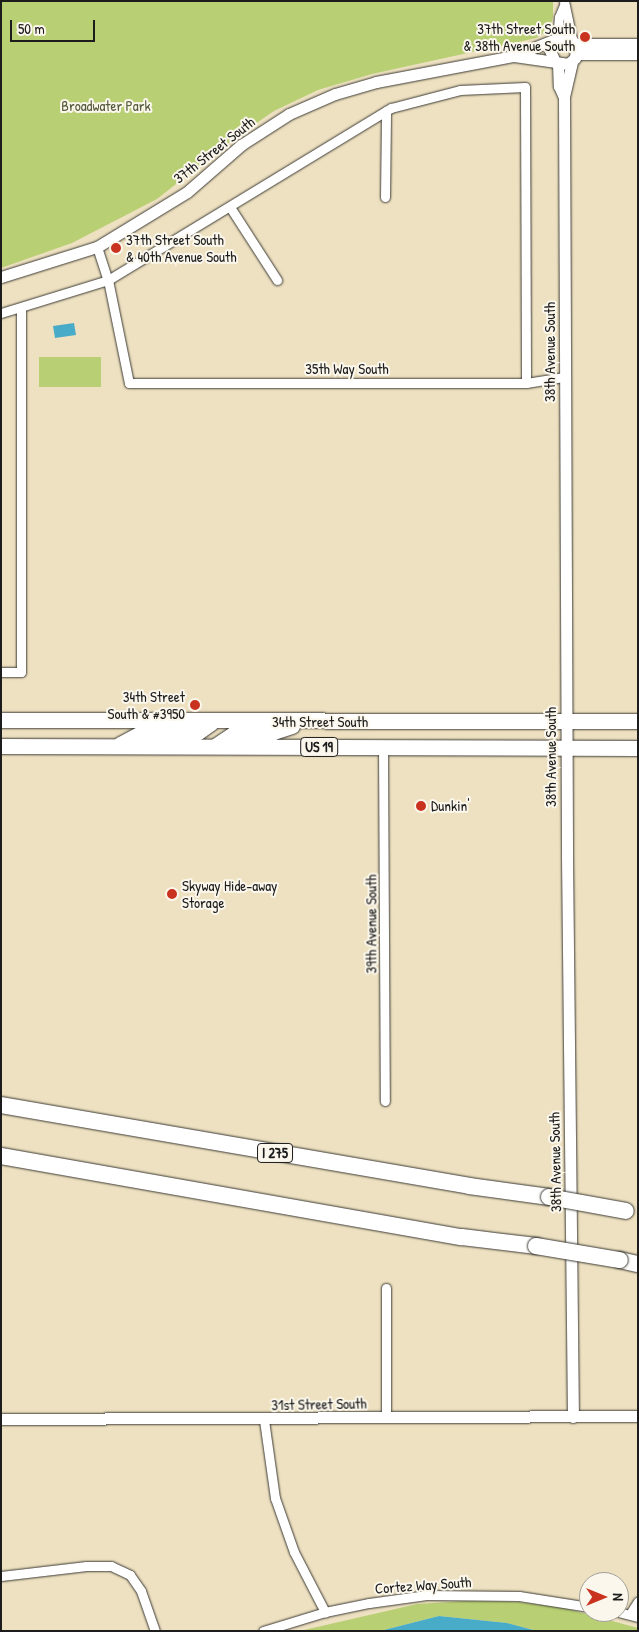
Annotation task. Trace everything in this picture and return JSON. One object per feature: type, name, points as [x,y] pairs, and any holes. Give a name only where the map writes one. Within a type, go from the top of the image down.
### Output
[{"type":"highway","name":"34th Street South","points":[[1,720],[303,722],[638,721]]},
{"type":"highway","points":[[116,746],[143,732],[198,732],[214,721]]},
{"type":"highway","points":[[215,746],[234,732],[273,732],[303,722]]},
{"type":"highway","name":"34th Street South","points":[[1,746],[638,748]]},
{"type":"highway","name":"I 275","points":[[1,1105],[469,1186],[548,1197],[632,1212]]},
{"type":"highway","points":[[1,1156],[462,1237],[536,1246],[638,1264]]},
{"type":"street","name":"38th Avenue South","points":[[555,40],[559,17],[564,3]]},
{"type":"street","name":"38th Avenue South","points":[[564,3],[574,50],[564,97],[566,748],[573,1417]]},
{"type":"street","points":[[565,37],[574,50],[564,65],[556,63],[550,50],[555,40],[565,37]]},
{"type":"street","name":"37th Street South","points":[[1,277],[97,247],[187,192],[241,145],[288,114],[334,94],[376,82],[512,56],[555,40]]},
{"type":"street","points":[[574,50],[638,44]]},
{"type":"street","points":[[574,50],[638,54]]},
{"type":"street","name":"37th Street South","points":[[512,56],[556,63]]},
{"type":"street","name":"38th Avenue South","points":[[556,63],[559,86],[564,97]]},
{"type":"street","points":[[1,313],[21,309],[108,280],[386,111],[460,90],[525,87],[526,383]]},
{"type":"street","points":[[385,198],[386,111]]},
{"type":"street","points":[[230,207],[277,280]]},
{"type":"street","points":[[97,247],[108,280]]},
{"type":"street","name":"35th Way South","points":[[108,280],[129,383],[526,383],[565,377]]},
{"type":"street","points":[[1,672],[21,672],[21,309]]},
{"type":"street","name":"39th Avenue South","points":[[384,747],[385,1101]]},
{"type":"street","points":[[386,1288],[386,1418]]},
{"type":"street","name":"31st Street South","points":[[1,1419],[264,1420],[638,1416]]},
{"type":"street","points":[[264,1420],[275,1498],[294,1552],[325,1612]]},
{"type":"street","points":[[1,1576],[86,1566],[112,1566],[130,1574],[141,1591],[155,1631]]},
{"type":"street","name":"Cortez Way South","points":[[263,1631],[325,1612],[369,1603],[426,1596],[519,1596],[579,1605]]},
{"type":"street","points":[[634,1616],[638,1601]]},
{"type":"green space","name":"Broadwater Park","points":[[1,1],[553,1],[553,17],[549,30],[536,38],[372,74],[318,90],[274,111],[236,137],[157,199],[72,243],[1,268]]},
{"type":"green space","points":[[39,357],[101,357],[101,387],[39,387]]},
{"type":"green space","points":[[465,1601],[518,1602],[564,1608],[579,1612],[579,1622],[616,1622],[638,1628],[638,1631],[537,1631],[507,1623],[439,1616],[380,1631],[300,1631],[417,1604]]},
{"type":"water","points":[[74,323],[76,335],[55,338],[53,326]]},
{"type":"water","points":[[439,1616],[507,1623],[537,1631],[380,1631]]},
{"type":"place","name":"37th Street South & 38th Avenue South","points":[[585,37]]},
{"type":"place","name":"37th Street South & 40th Avenue South","points":[[116,248]]},
{"type":"place","name":"34th Street South & #3950","points":[[195,705]]},
{"type":"place","name":"Dunkin'","points":[[421,806]]},
{"type":"place","name":"Skyway Hide-away Storage","points":[[172,894]]}]
